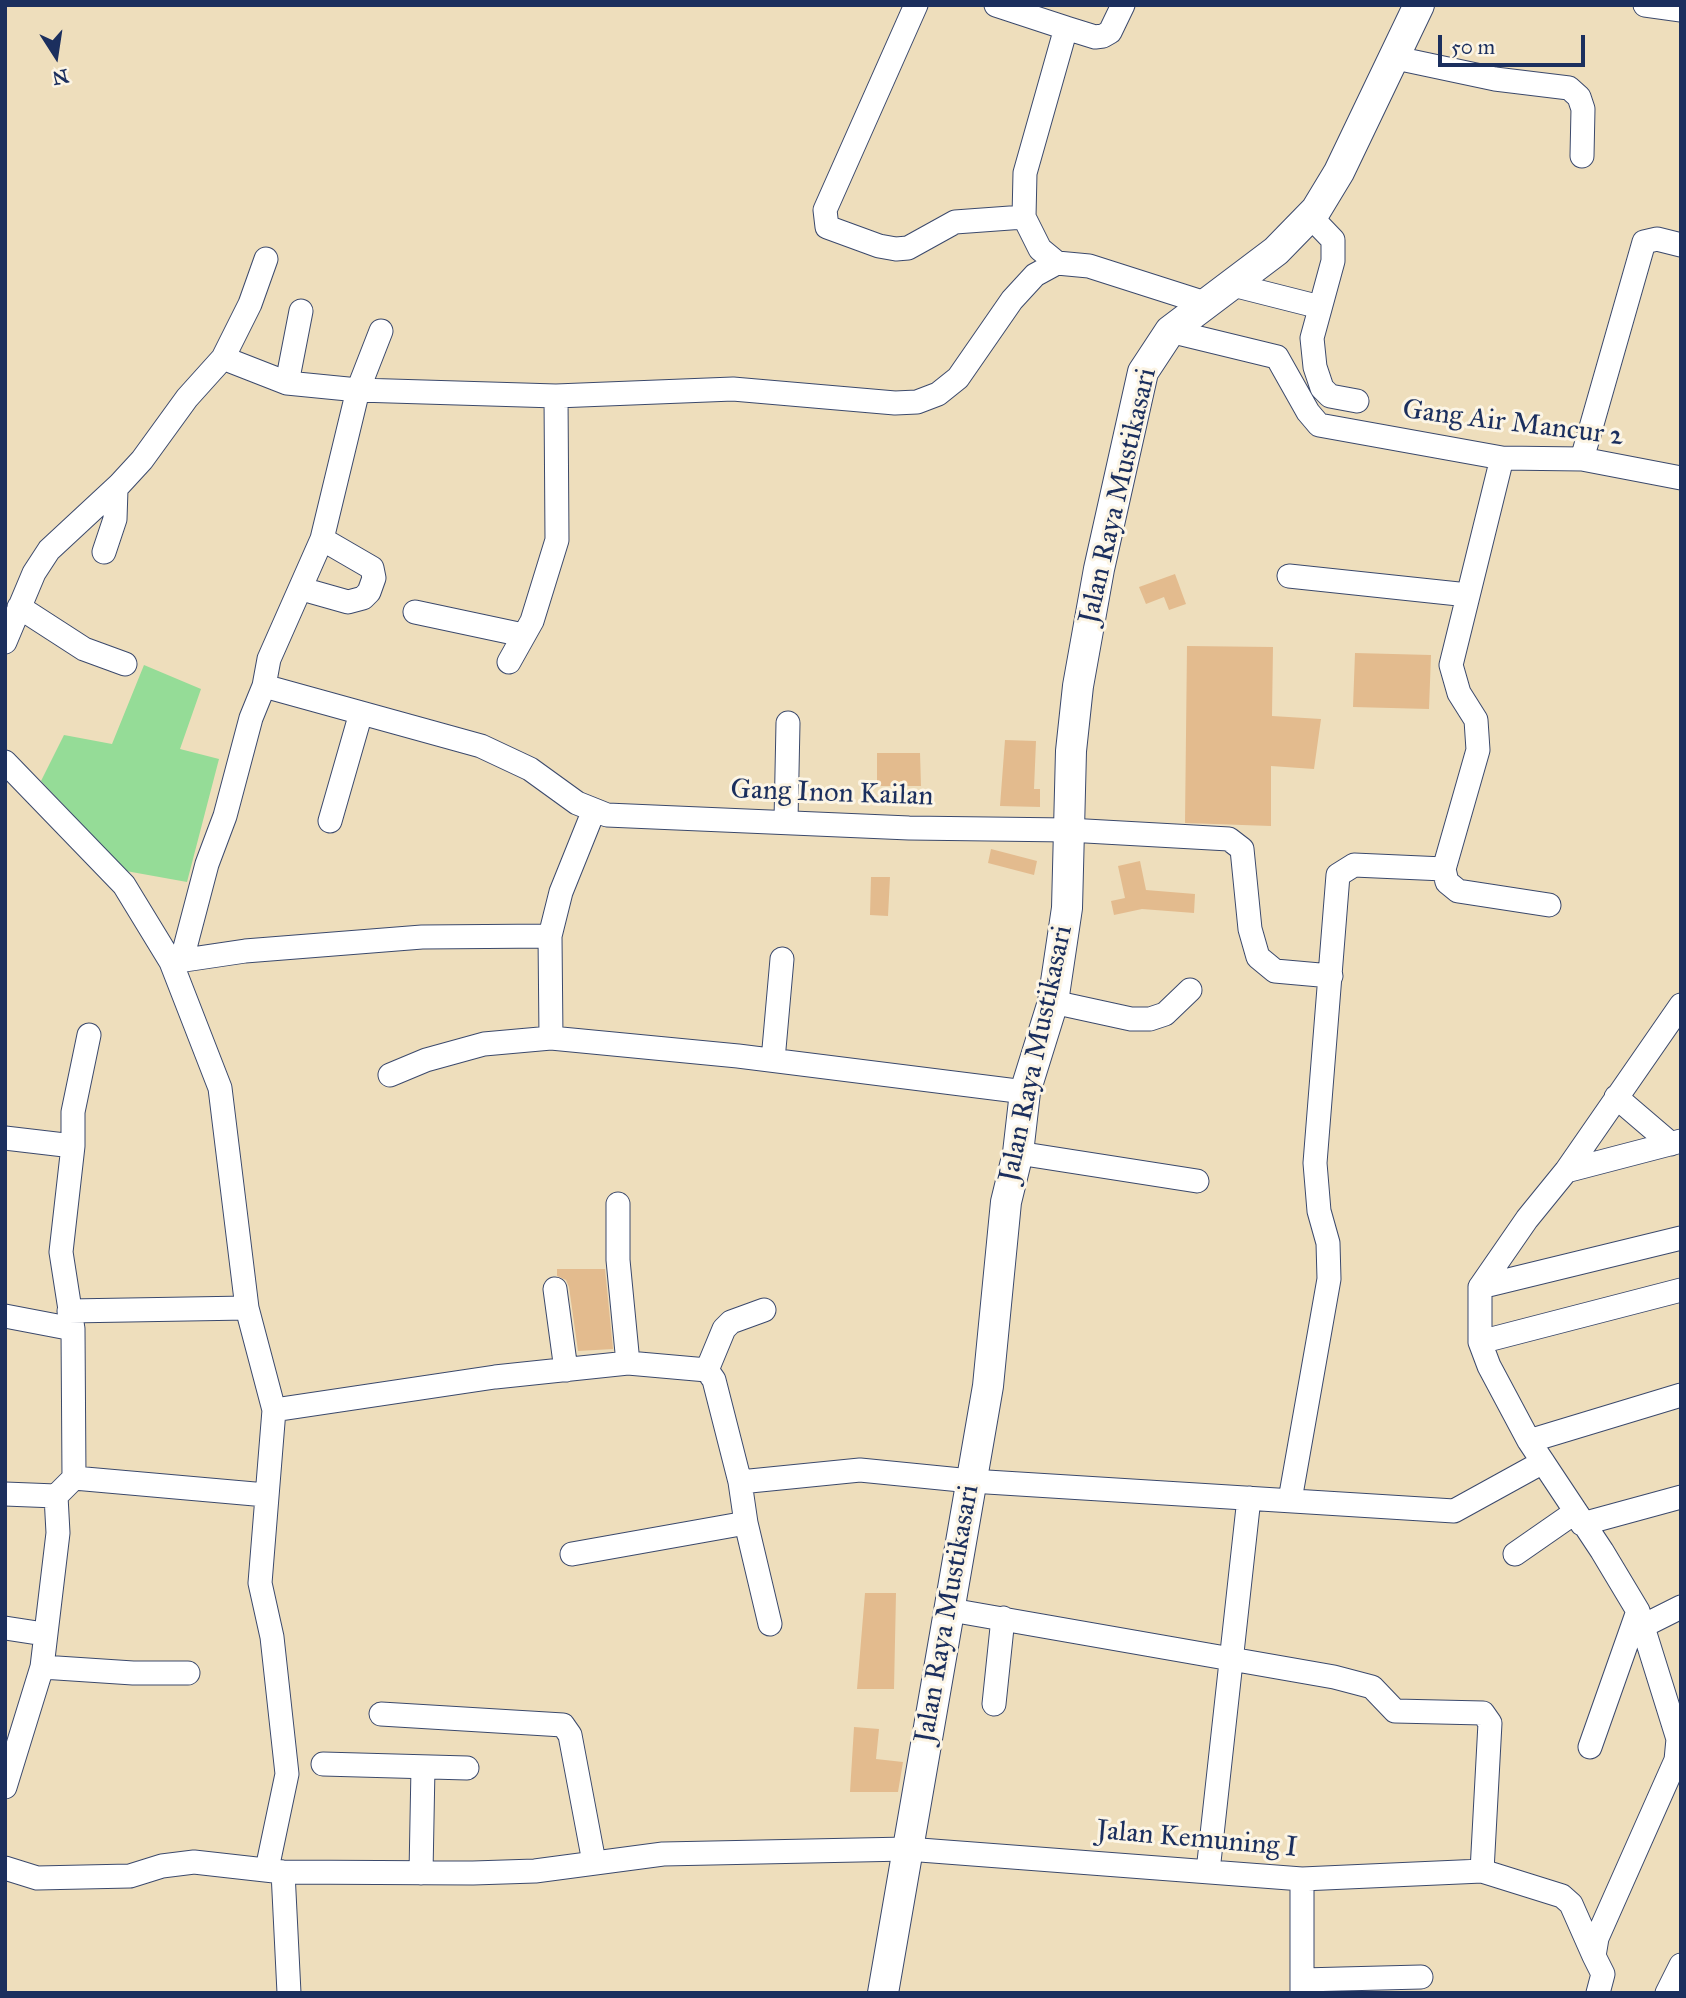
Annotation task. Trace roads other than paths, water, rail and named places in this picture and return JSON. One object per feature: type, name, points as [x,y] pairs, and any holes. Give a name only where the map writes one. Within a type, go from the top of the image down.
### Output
[{"type":"main road","name":"Jalan Raya Mustikasari","points":[[883,1993],[988,1386],[1006,1202],[1018,1153],[1025,1093],[1053,1002],[1067,908],[1074,713],[1099,569],[1143,372],[1170,331],[1276,251],[1310,216],[1339,172],[1396,58],[1419,5]]},
{"type":"street","points":[[916,5],[825,209],[827,227],[879,246],[896,249],[908,248],[955,222],[1024,217]]},
{"type":"street","points":[[996,5],[1095,37],[1110,32],[1123,5]]},
{"type":"street","points":[[1645,5],[1681,10]]},
{"type":"street","points":[[1066,28],[1025,173],[1024,217],[1040,249],[1058,263],[1089,266],[1208,304]]},
{"type":"street","points":[[1396,58],[1495,79],[1569,88],[1579,96],[1583,109],[1581,156]]},
{"type":"street","points":[[1310,216],[1333,240],[1333,261],[1312,338],[1314,367],[1322,388],[1330,396],[1357,401]]},
{"type":"street","points":[[1582,459],[1644,242],[1657,239],[1681,245]]},
{"type":"street","points":[[5,642],[34,573],[49,550],[116,489],[223,358],[250,304],[266,259]]},
{"type":"street","points":[[223,358],[287,383],[358,390],[555,396],[733,389],[895,403],[917,402],[938,394],[958,377],[1012,300],[1035,275],[1058,263]]},
{"type":"street","points":[[1233,285],[1320,307]]},
{"type":"street","points":[[287,383],[302,311]]},
{"type":"street","points":[[176,961],[225,816],[251,718],[264,686],[269,659],[322,539],[358,390],[381,331]]},
{"type":"street","name":"Gang Air Mancur 2","points":[[1170,331],[1277,357],[1308,412],[1319,425],[1502,458],[1582,459],[1681,478]]},
{"type":"street","points":[[509,662],[532,621],[557,540],[555,396]]},
{"type":"street","points":[[1502,458],[1451,665],[1460,693],[1476,720],[1478,750],[1444,869],[1450,887],[1458,891],[1549,905]]},
{"type":"street","points":[[104,552],[115,519],[116,489]]},
{"type":"street","points":[[302,589],[348,602],[363,598],[369,592],[374,578],[372,568],[322,539]]},
{"type":"street","points":[[1289,576],[1468,595]]},
{"type":"street","points":[[19,607],[84,649],[125,664]]},
{"type":"street","points":[[415,612],[523,635]]},
{"type":"street","name":"Gang Inon Kailan","points":[[264,686],[481,746],[530,769],[577,803],[607,815],[909,828],[1068,830],[1235,840],[1241,849],[1250,929],[1258,957],[1275,971],[1331,976]]},
{"type":"street","points":[[330,821],[361,713]]},
{"type":"street","points":[[786,821],[788,723]]},
{"type":"street","points":[[5,762],[124,885],[176,961],[220,1088],[247,1308],[274,1410],[265,1495],[260,1583],[272,1637],[287,1774],[275,1871],[289,1993]]},
{"type":"street","points":[[551,1038],[550,936],[561,892],[594,810]]},
{"type":"street","points":[[1290,1500],[1329,1279],[1328,1243],[1318,1211],[1315,1163],[1338,875],[1342,870],[1354,865],[1444,869]]},
{"type":"street","points":[[176,961],[422,937],[550,936]]},
{"type":"street","points":[[773,1060],[782,959]]},
{"type":"street","points":[[1053,1002],[1131,1019],[1150,1019],[1165,1014],[1190,990]]},
{"type":"street","points":[[1598,1993],[1602,1974],[1594,1956],[1597,1938],[1679,1749],[1641,1618],[1602,1551],[1529,1441],[1489,1366],[1479,1342],[1480,1287],[1527,1219],[1566,1171],[1681,1005]]},
{"type":"street","points":[[5,1494],[56,1496],[74,1478],[71,1320],[61,1252],[73,1146],[73,1112],[89,1035]]},
{"type":"street","points":[[390,1075],[426,1060],[484,1044],[551,1038],[773,1060],[1025,1093]]},
{"type":"street","points":[[1616,1097],[1676,1142]]},
{"type":"street","points":[[5,1138],[73,1146]]},
{"type":"street","points":[[1566,1171],[1676,1142]]},
{"type":"street","points":[[1018,1153],[1197,1181]]},
{"type":"street","points":[[618,1204],[618,1260],[628,1363]]},
{"type":"street","points":[[1480,1287],[1681,1238]]},
{"type":"street","points":[[555,1289],[566,1370]]},
{"type":"street","points":[[1479,1342],[1681,1290]]},
{"type":"street","points":[[5,1316],[71,1320],[247,1308]]},
{"type":"street","points":[[707,1370],[724,1329],[731,1322],[764,1310]]},
{"type":"street","points":[[274,1410],[409,1389],[628,1363],[707,1370],[714,1380],[740,1482],[746,1523],[770,1625]]},
{"type":"street","points":[[1529,1441],[1681,1395]]},
{"type":"street","points":[[740,1482],[860,1470],[971,1481],[1454,1511],[1543,1462]]},
{"type":"street","points":[[74,1478],[265,1495]]},
{"type":"street","points":[[6,1780],[42,1667],[58,1533],[56,1496]]},
{"type":"street","points":[[1515,1554],[1578,1518],[1681,1497]]},
{"type":"street","points":[[1208,1871],[1249,1498]]},
{"type":"street","points":[[572,1554],[746,1523]]},
{"type":"street","points":[[1641,1618],[1681,1607]]},
{"type":"street","points":[[951,1610],[1334,1677],[1373,1687],[1395,1711],[1476,1711],[1487,1716],[1490,1723],[1482,1871]]},
{"type":"street","points":[[994,1704],[1003,1618]]},
{"type":"street","points":[[1590,1747],[1641,1618]]},
{"type":"street","points":[[5,1628],[44,1634]]},
{"type":"street","points":[[42,1667],[133,1673],[188,1673]]},
{"type":"street","points":[[381,1714],[563,1725],[570,1735],[594,1862]]},
{"type":"street","points":[[323,1764],[467,1768]]},
{"type":"street","points":[[421,1873],[423,1767]]},
{"type":"street","name":"Jalan Kemuning I","points":[[5,1868],[37,1878],[130,1876],[180,1862],[217,1862],[275,1871],[534,1871],[663,1854],[907,1849],[1303,1879],[1482,1871],[1562,1896],[1571,1904],[1594,1956]]},
{"type":"street","points":[[1303,1879],[1302,1986],[1422,1977]]},
{"type":"street","points":[[1667,1993],[1681,1965]]}]
